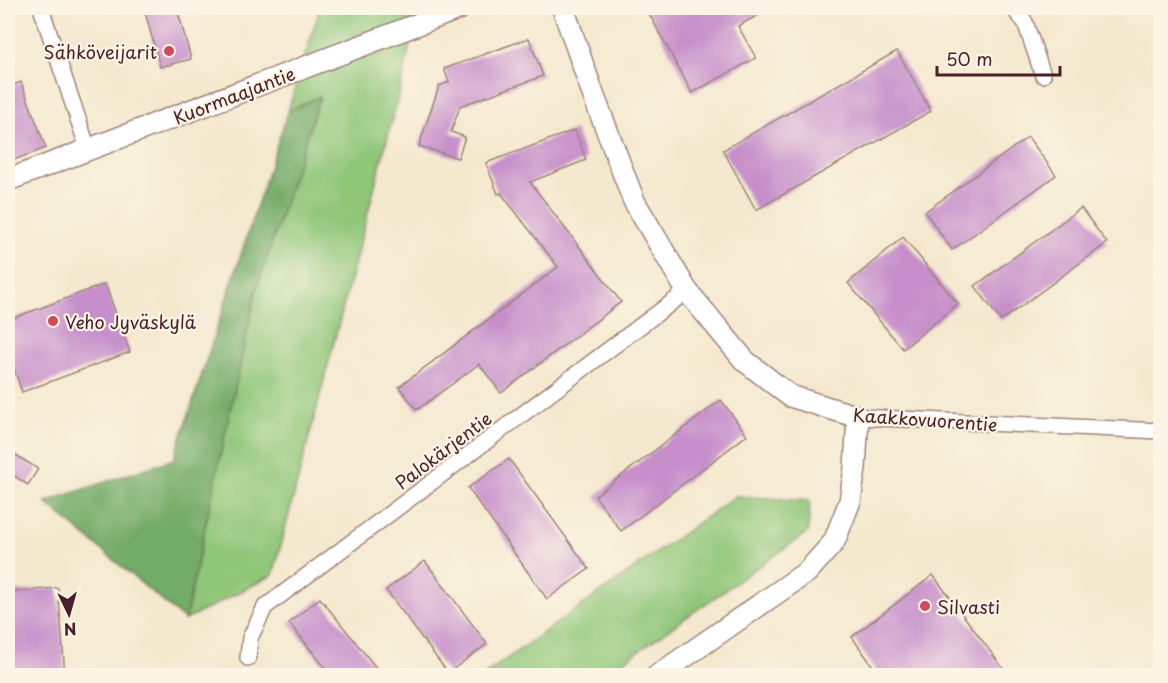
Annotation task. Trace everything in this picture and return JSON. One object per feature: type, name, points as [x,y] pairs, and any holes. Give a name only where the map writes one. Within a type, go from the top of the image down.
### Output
[{"type":"street","points":[[41,8],[88,149]]},
{"type":"street","name":"Kuormaajantie","points":[[8,180],[460,8]]},
{"type":"street","name":"Kaakkovuorentie","points":[[563,8],[634,201],[687,291],[745,362],[790,396],[858,417],[1161,431]]},
{"type":"street","points":[[1013,8],[1025,22],[1043,75]]},
{"type":"street","name":"Palokärjentie","points":[[248,658],[250,638],[265,607],[687,291]]},
{"type":"street","points":[[657,675],[807,572],[834,542],[850,501],[855,468],[858,417]]},
{"type":"green space","points":[[320,8],[418,8],[402,82],[273,575],[185,620],[256,291],[320,96],[288,111]]},
{"type":"green space","points":[[320,96],[256,291],[185,620],[45,502],[174,459],[288,111]]},
{"type":"green space","points":[[736,496],[810,501],[808,532],[604,675],[484,675]]},
{"type":"building","points":[[144,8],[177,8],[191,59],[160,67]]},
{"type":"building","points":[[646,8],[771,8],[738,26],[756,58],[692,93]]},
{"type":"building","points":[[529,38],[543,76],[460,106],[451,132],[465,137],[458,158],[419,146],[439,86],[449,82],[444,69]]},
{"type":"building","points":[[897,51],[931,111],[756,210],[723,150]]},
{"type":"building","points":[[21,82],[46,148],[8,162],[8,87]]},
{"type":"building","points":[[575,130],[586,160],[530,182],[621,302],[501,393],[479,364],[417,410],[399,387],[558,267],[501,193],[498,194],[486,163]]},
{"type":"building","points":[[1028,137],[1056,175],[952,250],[925,212]]},
{"type":"building","points":[[1081,208],[1107,243],[1001,321],[975,286]]},
{"type":"building","points":[[903,237],[958,304],[903,349],[848,283]]},
{"type":"building","points":[[105,284],[130,352],[22,392],[8,351],[8,320]]},
{"type":"building","points":[[721,400],[747,435],[621,531],[595,496]]},
{"type":"building","points":[[8,450],[38,469],[28,485],[8,472]]},
{"type":"building","points":[[509,459],[589,569],[547,599],[468,488]]},
{"type":"building","points":[[425,561],[487,644],[448,673],[386,590]]},
{"type":"building","name":"Silvasti","points":[[933,575],[1008,675],[879,675],[852,637]]},
{"type":"building","points":[[58,588],[65,675],[8,675],[8,592]]},
{"type":"building","points":[[320,598],[382,675],[331,675],[289,623]]},
{"type":"place","name":"Sähköveijarit","points":[[169,51]]},
{"type":"place","name":"Veho Jyväskylä","points":[[53,321]]},
{"type":"place","name":"Silvasti","points":[[925,606]]}]
